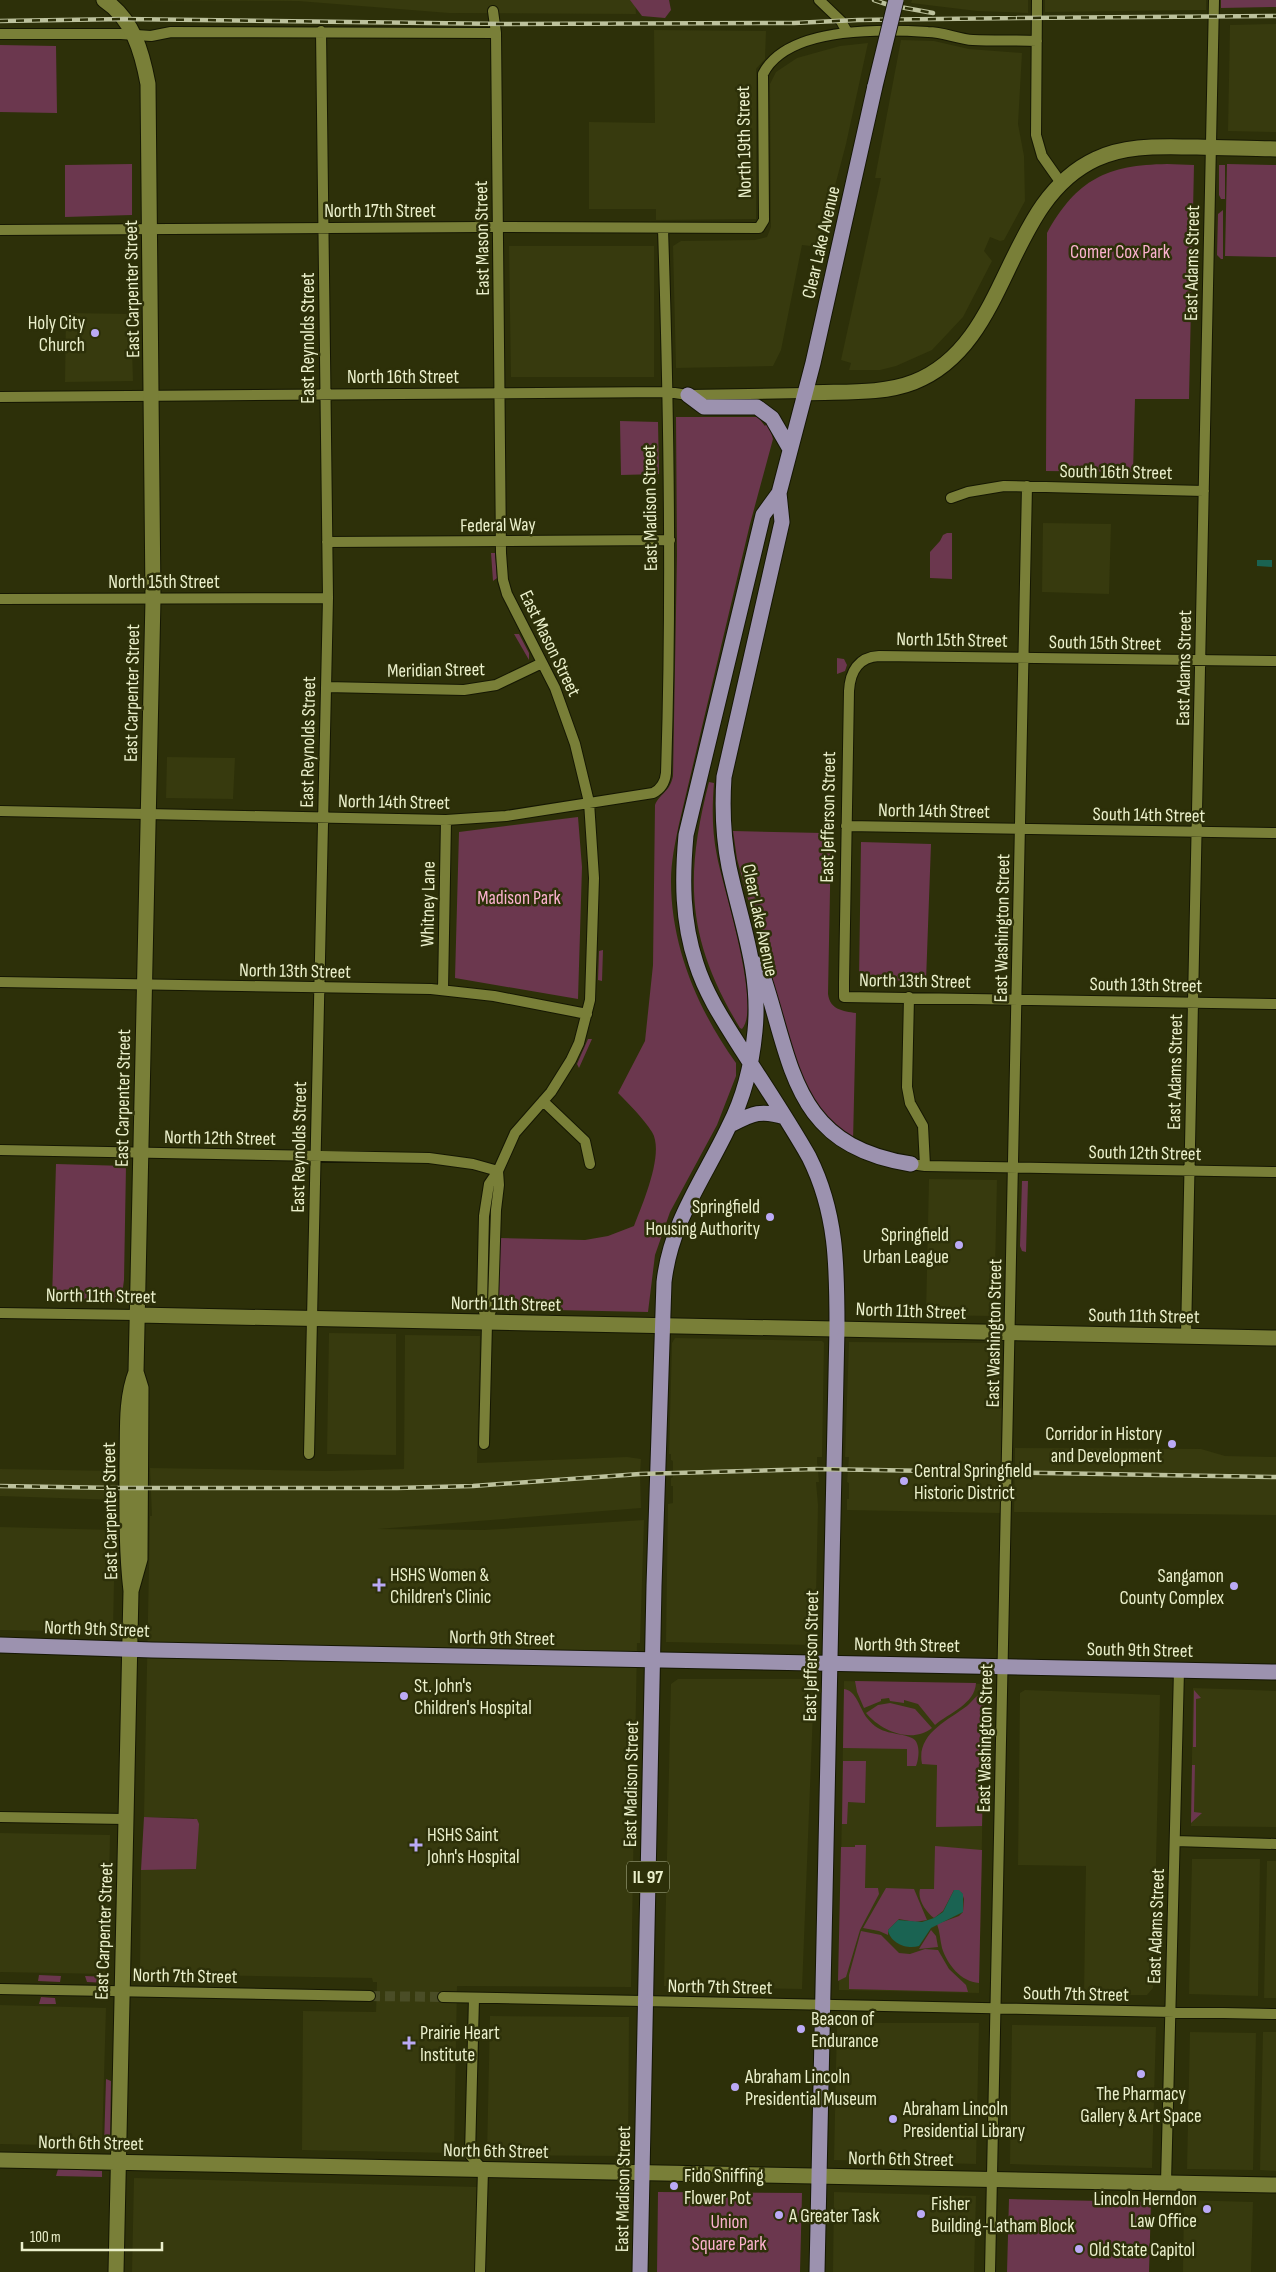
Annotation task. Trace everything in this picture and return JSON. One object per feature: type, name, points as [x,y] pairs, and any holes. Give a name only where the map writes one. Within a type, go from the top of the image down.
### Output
[{"type":"main road","name":"Clear Lake Avenue","points":[[750,1062],[755,1031],[756,981],[751,952],[724,842],[722,819],[724,777],[782,522],[779,492],[805,393],[896,0]]},
{"type":"main road","points":[[688,395],[704,407],[757,407],[772,418],[790,449]]},
{"type":"main road","name":"Clear Lake Avenue","points":[[750,1062],[717,1010],[696,964],[688,932],[684,902],[684,860],[686,836],[763,515],[779,492]]},
{"type":"main road","points":[[740,911],[768,988],[791,1073],[807,1104],[826,1127],[855,1148],[880,1159],[918,1165]]},
{"type":"main road","name":"East Jefferson Street","points":[[750,1062],[785,1117],[818,1175],[832,1220],[837,1271],[817,2272]]},
{"type":"main road","name":"East Madison Street","points":[[640,2272],[661,1326],[666,1266],[672,1241],[683,1212],[730,1126],[744,1088],[750,1062]]},
{"type":"main road","points":[[730,1126],[759,1112],[769,1112],[785,1117]]},
{"type":"main road","name":"North 9th Street","points":[[0,1645],[1003,1666]]},
{"type":"main road","name":"South 9th Street","points":[[1003,1666],[1276,1672]]},
{"type":"street","name":"East Carpenter Street","points":[[104,0],[124,19],[134,35],[144,59],[148,84],[152,395],[153,599],[136,1372],[141,1388],[140,1559],[131,1590],[116,2272]]},
{"type":"street","points":[[819,0],[841,21],[847,32]]},
{"type":"street","points":[[1038,0],[1036,135],[1042,156],[1061,183]]},
{"type":"street","name":"East Adams Street","points":[[1186,1336],[1214,0]]},
{"type":"street","name":"East Mason Street","points":[[484,1444],[487,1323],[493,1304],[496,1210],[499,1185],[498,1170],[515,1133],[543,1100],[572,1060],[588,1014],[591,986],[594,878],[589,802],[570,728],[555,688],[507,594],[502,574],[496,33],[492,11]]},
{"type":"street","points":[[0,34],[121,34],[154,36],[172,32],[321,31],[496,33]]},
{"type":"street","name":"East Reynolds Street","points":[[309,1454],[328,598],[321,31]]},
{"type":"street","name":"North 19th Street","points":[[760,228],[764,220],[763,74],[774,59],[805,42],[833,33],[847,32],[929,32],[971,40],[1037,41]]},
{"type":"street","points":[[805,393],[900,387],[927,376],[946,364],[972,336],[1035,218],[1061,183],[1090,162],[1117,151],[1155,147],[1276,149]]},
{"type":"street","name":"North 17th Street","points":[[0,230],[499,227],[760,228]]},
{"type":"street","name":"East Madison Street","points":[[662,785],[666,773],[670,540],[663,229]]},
{"type":"street","name":"North 16th Street","points":[[0,397],[668,392],[688,395],[805,393]]},
{"type":"street","points":[[951,498],[990,487],[1027,486]]},
{"type":"street","name":"South 16th Street","points":[[1027,486],[1204,490]]},
{"type":"street","name":"East Washington Street","points":[[990,2272],[1016,999],[1025,658],[1027,486]]},
{"type":"street","name":"Federal Way","points":[[327,542],[670,540]]},
{"type":"street","name":"North 15th Street","points":[[0,599],[328,598]]},
{"type":"street","name":"North 15th Street","points":[[879,656],[1025,658]]},
{"type":"street","name":"East Jefferson Street","points":[[844,997],[850,679],[859,662],[879,656]]},
{"type":"street","name":"South 15th Street","points":[[1025,658],[1276,661]]},
{"type":"street","name":"Meridian Street","points":[[326,687],[464,690],[496,685],[542,663]]},
{"type":"street","name":"North 14th Street","points":[[0,811],[446,820],[506,816],[653,793],[662,785]]},
{"type":"street","name":"Whitney Lane","points":[[443,990],[446,820]]},
{"type":"street","name":"North 14th Street","points":[[846,826],[1020,829]]},
{"type":"street","name":"South 14th Street","points":[[1020,829],[1276,833]]},
{"type":"street","name":"North 13th Street","points":[[0,982],[443,990],[494,996],[588,1014]]},
{"type":"street","name":"North 13th Street","points":[[844,997],[1016,999]]},
{"type":"street","points":[[909,997],[907,1087],[910,1103],[923,1126],[918,1165],[1014,1167]]},
{"type":"street","name":"South 13th Street","points":[[1016,999],[1276,1004]]},
{"type":"street","points":[[543,1100],[585,1141],[590,1164]]},
{"type":"street","name":"North 12th Street","points":[[0,1150],[429,1158],[473,1164],[498,1170]]},
{"type":"street","name":"South 12th Street","points":[[1014,1167],[1276,1172]]},
{"type":"street","name":"North 11th Street","points":[[0,1313],[837,1328],[1010,1333]]},
{"type":"street","name":"South 11th Street","points":[[1010,1333],[1276,1338]]},
{"type":"street","name":"East Adams Street","points":[[1166,2183],[1179,1670]]},
{"type":"street","points":[[0,1817],[126,1819]]},
{"type":"street","points":[[1175,1842],[1276,1844]]},
{"type":"street","name":"North 7th Street","points":[[0,1989],[370,1996]]},
{"type":"street","name":"North 7th Street","points":[[443,1997],[996,2009]]},
{"type":"street","points":[[474,1998],[470,2155],[483,2170],[480,2272]]},
{"type":"street","name":"South 7th Street","points":[[996,2009],[1276,2014]]},
{"type":"street","name":"North 6th Street","points":[[0,2160],[1276,2186]]},
{"type":"shaded area","points":[[130,0],[635,0],[636,14],[449,13],[298,1]]},
{"type":"shaded area","points":[[912,0],[1028,0],[1028,13],[977,11],[911,3]]},
{"type":"shaded area","points":[[1045,0],[1206,0],[1206,10],[1045,12]]},
{"type":"shaded area","points":[[1276,24],[1276,132],[1228,131],[1230,25]]},
{"type":"shaded area","points":[[654,30],[766,31],[765,59],[756,69],[756,219],[656,220],[656,209],[589,209],[589,122],[655,123]]},
{"type":"shaded area","points":[[901,40],[934,41],[969,49],[1022,53],[1018,124],[1024,156],[1025,201],[1004,240],[1000,241],[990,237],[984,251],[992,261],[963,317],[932,350],[896,366],[880,370],[849,370],[851,363],[841,360],[881,178],[875,178]]},
{"type":"shaded area","points":[[868,43],[846,144],[819,247],[802,245],[781,350],[773,366],[676,368],[673,246],[681,241],[755,240],[767,237],[771,227],[770,84],[776,72],[797,58],[840,46]]},
{"type":"shaded area","points":[[509,246],[654,246],[654,377],[511,377]]},
{"type":"shaded area","points":[[66,313],[131,314],[133,381],[65,382]]},
{"type":"shaded area","points":[[1043,523],[1111,524],[1109,594],[1042,592]]},
{"type":"shaded area","points":[[167,757],[235,758],[233,799],[166,798]]},
{"type":"shaded area","points":[[929,1179],[997,1180],[994,1316],[926,1315]]},
{"type":"shaded area","points":[[329,1333],[396,1334],[396,1455],[327,1454]]},
{"type":"shaded area","name":"HSHS Saint John's Hospital","points":[[405,1335],[480,1336],[477,1463],[627,1457],[641,1459],[641,1508],[378,1529],[484,1530],[644,1520],[640,1643],[637,1643],[631,1987],[457,1986],[454,2153],[302,2150],[303,2011],[376,2012],[377,1982],[373,1982],[372,1978],[140,1974],[141,1870],[196,1869],[194,1818],[144,1817],[150,1516],[152,1516],[150,1468],[328,1471],[404,1469]]},
{"type":"shaded area","points":[[675,1338],[822,1341],[824,1343],[822,1457],[817,1457],[819,1482],[816,1482],[818,1505],[815,1645],[666,1642],[668,1504],[673,1503],[671,1478],[673,1477],[673,1461],[671,1460],[671,1454],[669,1454],[672,1343]]},
{"type":"shaded area","points":[[849,1342],[990,1343],[999,1346],[1002,1410],[1000,1513],[847,1510],[847,1499],[849,1499],[849,1483],[847,1482],[849,1457],[845,1457]]},
{"type":"shaded area","points":[[1015,1448],[1201,1449],[1225,1456],[1276,1457],[1276,1515],[1014,1512]]},
{"type":"shaded area","points":[[0,1469],[117,1471],[115,1477],[117,1500],[0,1496]]},
{"type":"shaded area","points":[[0,1527],[115,1530],[113,1632],[0,1630]]},
{"type":"shaded area","points":[[678,1679],[808,1679],[814,1686],[802,1989],[664,1986],[671,1684]]},
{"type":"shaded area","points":[[844,1681],[985,1684],[979,1993],[839,1990]]},
{"type":"shaded area","points":[[1193,1688],[1276,1691],[1276,1827],[1191,1826]]},
{"type":"shaded area","points":[[1025,1690],[1160,1695],[1153,1988],[1147,1995],[1084,1995],[1086,1866],[1018,1865],[1020,1693]]},
{"type":"shaded area","points":[[0,1833],[110,1835],[107,1974],[0,1972]]},
{"type":"shaded area","points":[[1192,1859],[1260,1859],[1258,1996],[1189,1994]]},
{"type":"shaded area","points":[[1267,1861],[1276,1861],[1276,1998],[1264,1998]]},
{"type":"shaded area","points":[[0,2005],[106,2008],[102,2146],[0,2144]]},
{"type":"shaded area","points":[[490,2016],[629,2017],[628,2156],[487,2155]]},
{"type":"shaded area","points":[[837,2023],[979,2023],[976,2164],[834,2160]]},
{"type":"shaded area","points":[[1012,2025],[1156,2027],[1152,2168],[1010,2164]]},
{"type":"shaded area","points":[[1190,2032],[1256,2033],[1253,2170],[1187,2169]]},
{"type":"shaded area","points":[[1263,2032],[1276,2032],[1276,2171],[1260,2170]]},
{"type":"shaded area","points":[[134,2178],[477,2187],[475,2272],[132,2272]]},
{"type":"shaded area","points":[[834,2192],[976,2196],[974,2272],[833,2272]]},
{"type":"shaded area","points":[[1184,2200],[1253,2202],[1251,2272],[1183,2272]]},
{"type":"green space","points":[[630,0],[669,0],[671,10],[665,18],[642,16]]},
{"type":"green space","points":[[1221,0],[1276,0],[1276,7],[1221,8]]},
{"type":"green space","points":[[0,45],[56,46],[57,113],[0,112]]},
{"type":"green space","points":[[132,164],[132,215],[65,217],[65,165]]},
{"type":"green space","name":"Comer Cox Park","points":[[1167,164],[1194,165],[1189,399],[1135,399],[1133,472],[1046,471],[1047,233],[1070,200],[1082,188],[1096,179],[1111,172],[1127,168]]},
{"type":"green space","name":"Comer Cox Park","points":[[1227,164],[1276,165],[1276,257],[1225,256]]},
{"type":"green space","points":[[1219,165],[1225,165],[1225,199],[1221,199],[1219,195]]},
{"type":"green space","points":[[1223,210],[1223,259],[1221,259],[1217,255],[1218,214]]},
{"type":"green space","points":[[676,417],[758,417],[765,426],[768,422],[773,439],[750,524],[679,824],[671,874],[672,906],[676,930],[689,977],[722,1043],[736,1063],[736,1076],[717,1125],[670,1212],[655,1255],[648,1312],[505,1309],[498,1298],[498,1238],[585,1240],[608,1236],[634,1226],[647,1193],[654,1165],[656,1153],[652,1132],[618,1093],[645,1041],[653,965],[655,805],[670,786],[673,776],[677,555]]},
{"type":"green space","points":[[620,421],[658,422],[659,474],[621,475]]},
{"type":"green space","points":[[952,533],[952,579],[930,578],[930,552],[943,535]]},
{"type":"green space","points":[[491,553],[495,553],[497,578],[493,581]]},
{"type":"green space","points":[[514,634],[519,634],[529,653],[529,660]]},
{"type":"green space","points":[[837,658],[844,659],[847,665],[845,671],[837,674]]},
{"type":"green space","points":[[709,782],[714,783],[713,820],[717,856],[744,973],[747,1016],[742,1029],[722,996],[709,966],[700,938],[695,909],[696,849]]},
{"type":"green space","name":"Madison Park","points":[[578,817],[582,867],[578,999],[455,978],[459,832]]},
{"type":"green space","points":[[733,831],[830,834],[828,994],[834,1007],[856,1013],[853,1142],[816,1109],[788,1046],[737,859]]},
{"type":"green space","points":[[861,842],[931,844],[926,981],[859,980]]},
{"type":"green space","points":[[603,950],[602,981],[598,980],[599,951]]},
{"type":"green space","points":[[588,1039],[592,1039],[579,1068],[577,1064]]},
{"type":"green space","points":[[56,1164],[126,1166],[124,1280],[121,1302],[52,1300]]},
{"type":"green space","points":[[1022,1181],[1028,1181],[1026,1252],[1022,1251],[1020,1246]]},
{"type":"green space","points":[[855,1681],[976,1683],[971,1697],[935,1725],[918,1704],[904,1700],[904,1703],[890,1701],[889,1698],[881,1699],[881,1701],[864,1708],[857,1692]]},
{"type":"green space","points":[[844,1689],[852,1693],[872,1724],[888,1732],[915,1740],[919,1751],[916,1766],[907,1766],[907,1749],[843,1748]]},
{"type":"green space","points":[[1194,1690],[1201,1698],[1196,1699],[1196,1747],[1193,1747]]},
{"type":"green space","points":[[985,1693],[982,1826],[936,1827],[937,1765],[922,1764],[921,1754],[924,1744],[928,1736],[942,1723],[967,1706],[977,1696]]},
{"type":"green space","points":[[890,1703],[915,1709],[932,1728],[924,1733],[915,1735],[897,1733],[880,1725],[866,1713],[878,1705]]},
{"type":"green space","points":[[843,1761],[866,1761],[865,1803],[848,1802],[847,1824],[842,1824]]},
{"type":"green space","points":[[1192,1765],[1195,1765],[1194,1812],[1202,1813],[1191,1823]]},
{"type":"green space","points":[[144,1817],[197,1819],[199,1824],[196,1869],[141,1870]]},
{"type":"green space","points":[[855,1845],[866,1845],[865,1888],[878,1888],[879,1894],[860,1930],[846,1977],[838,1981],[841,1847],[855,1847]]},
{"type":"green space","points":[[935,1846],[982,1850],[979,1983],[972,1982],[961,1976],[951,1966],[942,1948],[937,1924],[959,1916],[963,1912],[964,1899],[962,1893],[954,1890],[943,1911],[934,1918],[925,1909],[921,1901],[920,1889],[934,1889]]},
{"type":"green space","points":[[886,1888],[914,1889],[927,1920],[915,1922],[899,1919],[888,1930],[888,1935],[863,1928]]},
{"type":"green space","points":[[931,1930],[936,1936],[938,1947],[919,1949]]},
{"type":"green space","points":[[861,1931],[881,1935],[899,1953],[910,1954],[925,1949],[938,1950],[949,1969],[966,1985],[968,1992],[849,1989],[849,1975]]},
{"type":"green space","points":[[39,1975],[61,1976],[60,1982],[38,1981]]},
{"type":"green space","points":[[85,1976],[107,1977],[107,1983],[87,1982]]},
{"type":"green space","points":[[41,1997],[55,1998],[56,2004],[39,2004]]},
{"type":"green space","points":[[106,2079],[111,2081],[110,2146],[104,2146]]},
{"type":"green space","points":[[58,2169],[102,2171],[102,2177],[56,2176]]},
{"type":"green space","name":"Union Square Park","points":[[658,2192],[802,2193],[800,2272],[657,2272]]},
{"type":"green space","points":[[1009,2199],[1151,2202],[1149,2272],[1007,2272]]},
{"type":"water","points":[[1257,560],[1272,560],[1272,567],[1257,566]]},
{"type":"water","points":[[954,1890],[959,1890],[963,1894],[963,1912],[931,1928],[919,1946],[904,1946],[896,1942],[889,1935],[888,1930],[898,1920],[922,1922],[934,1918],[943,1912]]},
{"type":"tunnel","points":[[370,1996],[443,1997]]},
{"type":"railway","points":[[874,0],[889,5],[933,13]]},
{"type":"railway","points":[[1017,18],[1276,16]]},
{"type":"railway","points":[[0,21],[124,19],[505,24],[794,23],[858,20],[1024,18]]},
{"type":"railway","points":[[0,1486],[397,1488],[473,1486],[640,1474],[817,1469],[1276,1477]]},
{"type":"place","name":"Holy City Church","points":[[95,333]]},
{"type":"place","name":"Springfield Housing Authority","points":[[770,1217]]},
{"type":"place","name":"Springfield Urban League","points":[[959,1245]]},
{"type":"place","name":"Corridor in History and Development","points":[[1172,1444]]},
{"type":"place","name":"Central Springfield Historic District","points":[[904,1481]]},
{"type":"place","name":"HSHS Women & Children's Clinic","points":[[379,1585]]},
{"type":"place","name":"Sangamon County Complex","points":[[1234,1586]]},
{"type":"place","name":"St. John's Children's Hospital","points":[[404,1696]]},
{"type":"place","name":"HSHS Saint John's Hospital","points":[[416,1845]]},
{"type":"place","name":"Beacon of Endurance","points":[[801,2029]]},
{"type":"place","name":"Prairie Heart Institute","points":[[409,2043]]},
{"type":"place","name":"The Pharmacy Gallery & Art Space","points":[[1141,2074]]},
{"type":"place","name":"Abraham Lincoln Presidential Museum","points":[[735,2087]]},
{"type":"place","name":"Abraham Lincoln Presidential Library","points":[[893,2119]]},
{"type":"place","name":"Fido Sniffing Flower Pot","points":[[674,2186]]},
{"type":"place","name":"Lincoln Herndon Law Office","points":[[1207,2209]]},
{"type":"place","name":"Fisher Building-Latham Block","points":[[921,2214]]},
{"type":"place","name":"A Greater Task","points":[[779,2215]]},
{"type":"place","name":"Old State Capitol","points":[[1079,2249]]}]
